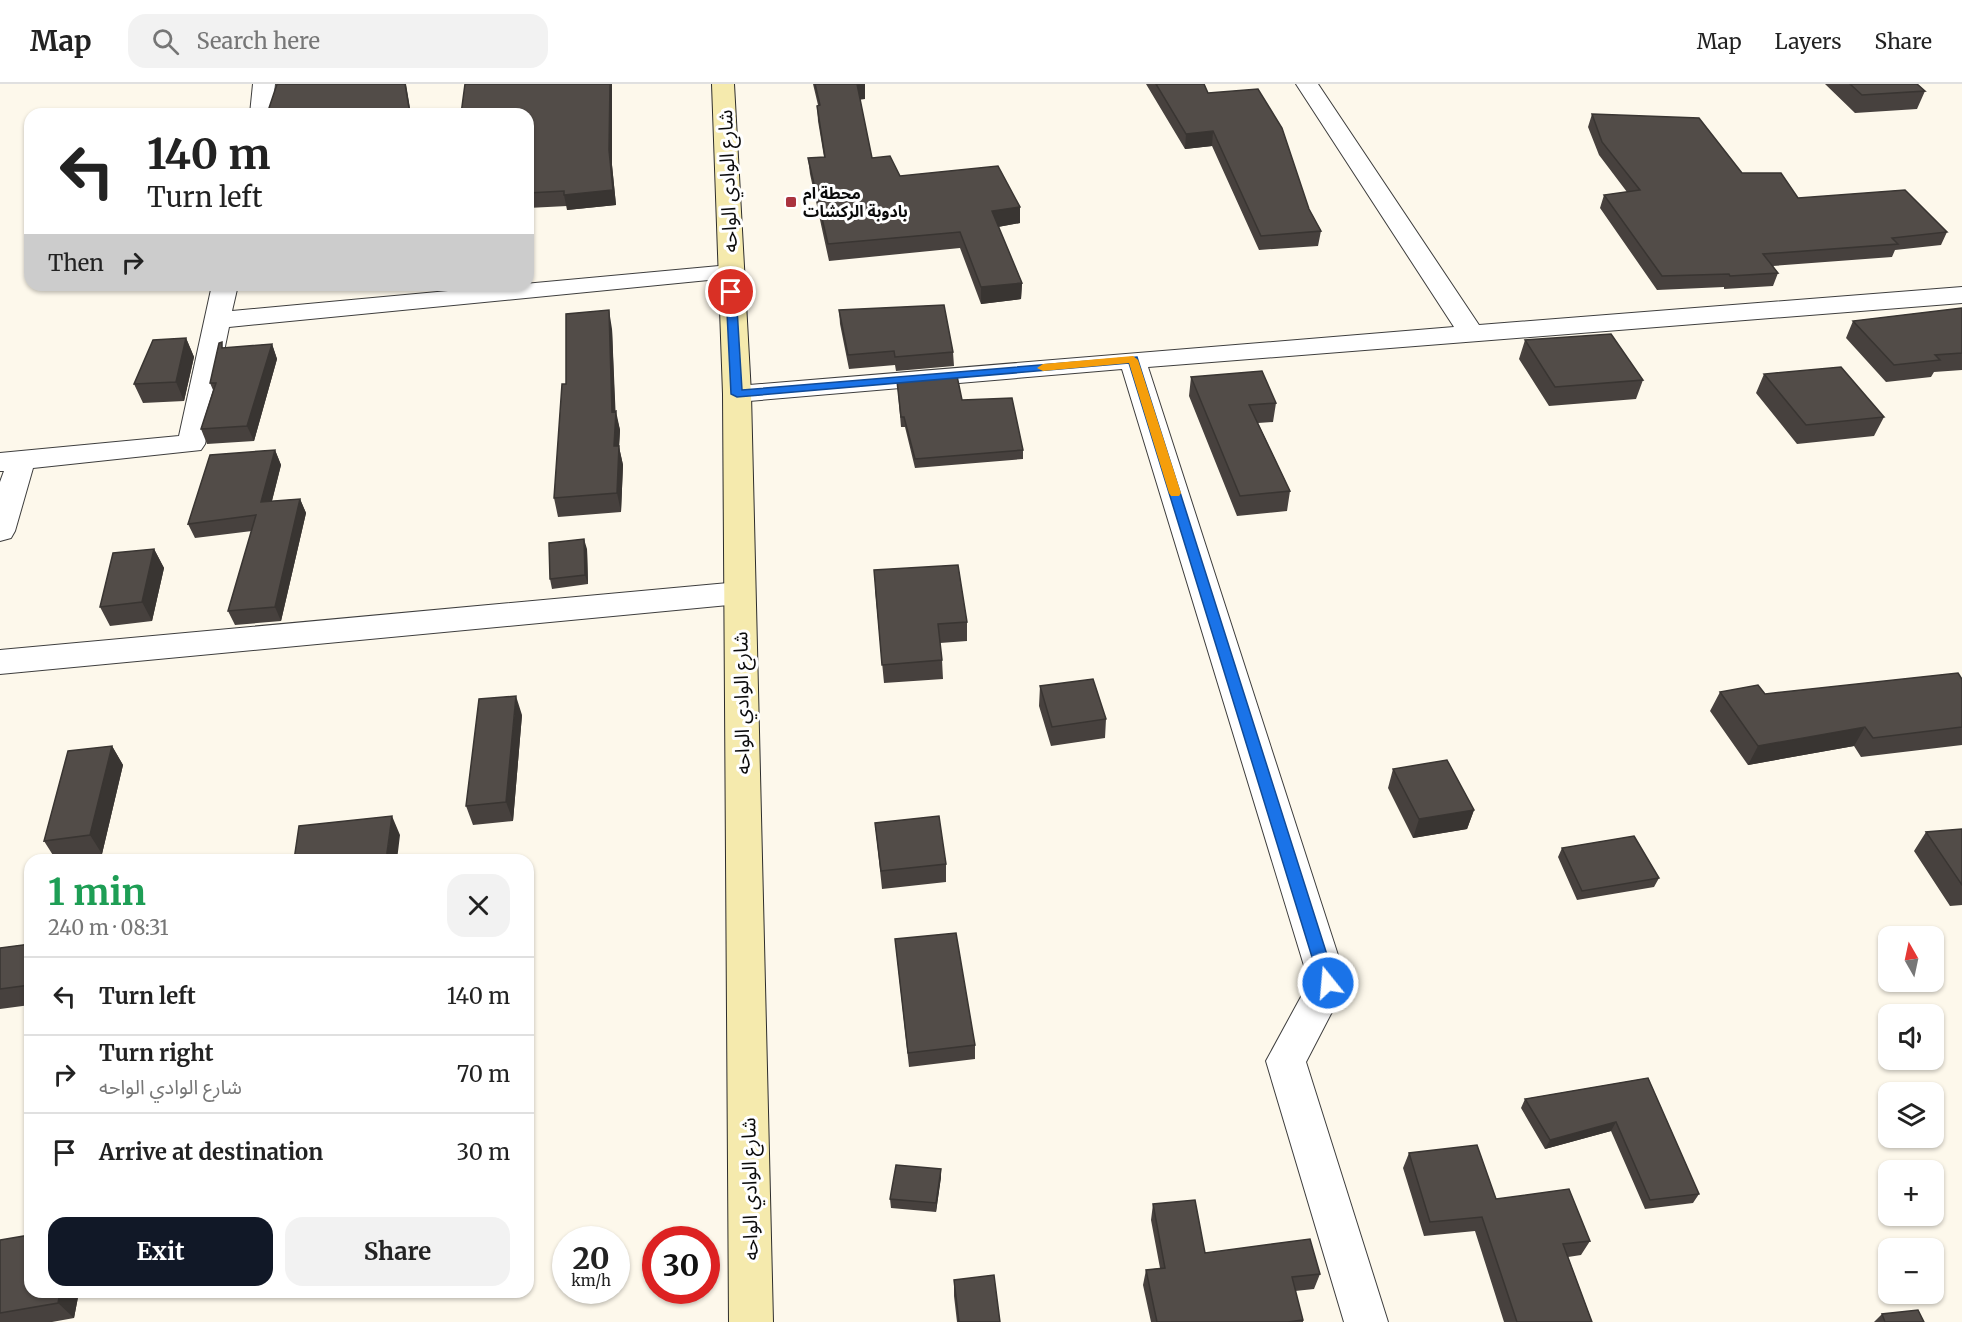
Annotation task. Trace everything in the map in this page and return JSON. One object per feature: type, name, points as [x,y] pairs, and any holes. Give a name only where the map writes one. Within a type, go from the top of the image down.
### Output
[{"type":"main road","name":"شارع الوادي الواحه","points":[[723,84],[737,394],[751,1322]]},
{"type":"street","points":[[262,108],[264,84]]},
{"type":"street","points":[[1307,84],[1471,333]]},
{"type":"street","points":[[534,290],[730,272]]},
{"type":"street","points":[[0,531],[11,461],[191,444],[224,291]]},
{"type":"street","points":[[218,320],[527,291]]},
{"type":"street","points":[[737,394],[1133,360],[1962,295]]},
{"type":"street","points":[[1133,360],[1328,983],[1286,1060],[1365,1322]]},
{"type":"street","points":[[0,662],[739,593]]},
{"type":"building","points":[[277,84],[405,84],[409,108],[269,108]]},
{"type":"building","points":[[465,84],[610,84],[609,150],[613,190],[564,195],[564,191],[534,193],[534,108],[462,108]]},
{"type":"building","points":[[815,84],[857,84],[872,158],[890,156],[900,176],[998,166],[1020,207],[992,211],[1022,283],[981,287],[960,232],[828,244],[808,158],[825,157],[817,106],[820,105]]},
{"type":"building","points":[[1156,84],[1204,84],[1208,93],[1258,89],[1282,128],[1309,209],[1321,231],[1261,236],[1213,131],[1186,134]]},
{"type":"building","points":[[1850,84],[1917,84],[1925,91],[1862,95]]},
{"type":"building","points":[[1592,114],[1699,118],[1742,173],[1781,173],[1798,198],[1905,190],[1947,232],[1892,238],[1898,244],[1763,254],[1778,273],[1662,276],[1604,195],[1640,190],[1602,142]]},
{"type":"building","points":[[944,305],[953,352],[895,357],[894,351],[848,355],[839,310]]},
{"type":"building","points":[[1962,308],[1962,353],[1935,355],[1940,360],[1894,365],[1853,321]]},
{"type":"building","points":[[609,310],[612,412],[616,411],[614,446],[619,446],[617,493],[554,498],[562,384],[566,384],[566,314]]},
{"type":"building","points":[[1611,334],[1643,380],[1555,387],[1525,340]]},
{"type":"building","points":[[186,338],[176,382],[134,384],[153,340]]},
{"type":"building","points":[[222,342],[222,348],[272,344],[247,426],[201,429],[216,383],[210,383],[219,343]]},
{"type":"building","points":[[1841,367],[1884,417],[1806,425],[1764,374]]},
{"type":"building","points":[[1262,371],[1276,403],[1249,405],[1290,491],[1240,496],[1191,377]]},
{"type":"building","points":[[957,376],[962,400],[1012,398],[1023,450],[915,459],[904,417],[901,417],[897,381]]},
{"type":"building","points":[[275,450],[261,502],[300,499],[275,607],[228,611],[256,515],[188,524],[210,455]]},
{"type":"building","points":[[584,539],[585,575],[550,579],[549,543]]},
{"type":"building","points":[[154,549],[142,602],[100,607],[113,553]]},
{"type":"building","points":[[958,565],[967,622],[938,624],[942,660],[882,665],[874,570]]},
{"type":"building","points":[[1958,673],[1962,679],[1962,727],[1873,738],[1865,727],[1758,746],[1720,692],[1758,685],[1765,694]]},
{"type":"building","points":[[1093,679],[1106,719],[1052,727],[1040,686]]},
{"type":"building","points":[[516,696],[506,802],[466,806],[479,699]]},
{"type":"building","points":[[112,746],[90,835],[44,841],[68,751]]},
{"type":"building","points":[[1447,760],[1474,810],[1419,819],[1393,769]]},
{"type":"building","points":[[392,816],[387,854],[295,854],[299,826]]},
{"type":"building","points":[[939,816],[946,864],[881,871],[875,823]]},
{"type":"building","points":[[1962,829],[1962,885],[1926,832]]},
{"type":"building","points":[[1634,836],[1659,878],[1582,891],[1562,848]]},
{"type":"building","points":[[956,933],[975,1045],[908,1053],[895,939]]},
{"type":"building","points":[[24,945],[24,986],[0,989],[0,948]]},
{"type":"building","points":[[1648,1078],[1699,1194],[1650,1200],[1616,1122],[1550,1140],[1525,1099]]},
{"type":"building","points":[[1477,1145],[1496,1199],[1569,1189],[1590,1241],[1563,1244],[1592,1322],[1517,1322],[1482,1217],[1430,1222],[1409,1153]]},
{"type":"building","points":[[896,1165],[941,1169],[936,1203],[890,1199]]},
{"type":"building","points":[[1195,1200],[1205,1253],[1310,1239],[1320,1274],[1292,1277],[1303,1320],[1157,1322],[1146,1270],[1165,1268],[1153,1204]]},
{"type":"building","points":[[24,1236],[24,1298],[59,1298],[58,1303],[0,1313],[0,1240]]},
{"type":"building","points":[[994,1275],[1000,1322],[959,1322],[954,1280]]},
{"type":"building","points":[[1918,1310],[1924,1322],[1885,1322],[1882,1314]]},
{"type":"slow traffic","points":[[1043,368],[1133,360],[1175,493]]},
{"type":"place","name":"محطة ام بادوبة الركشات","points":[[791,202]]},
{"type":"route","points":[[731,292],[737,394],[1133,360],[1328,983]]}]
